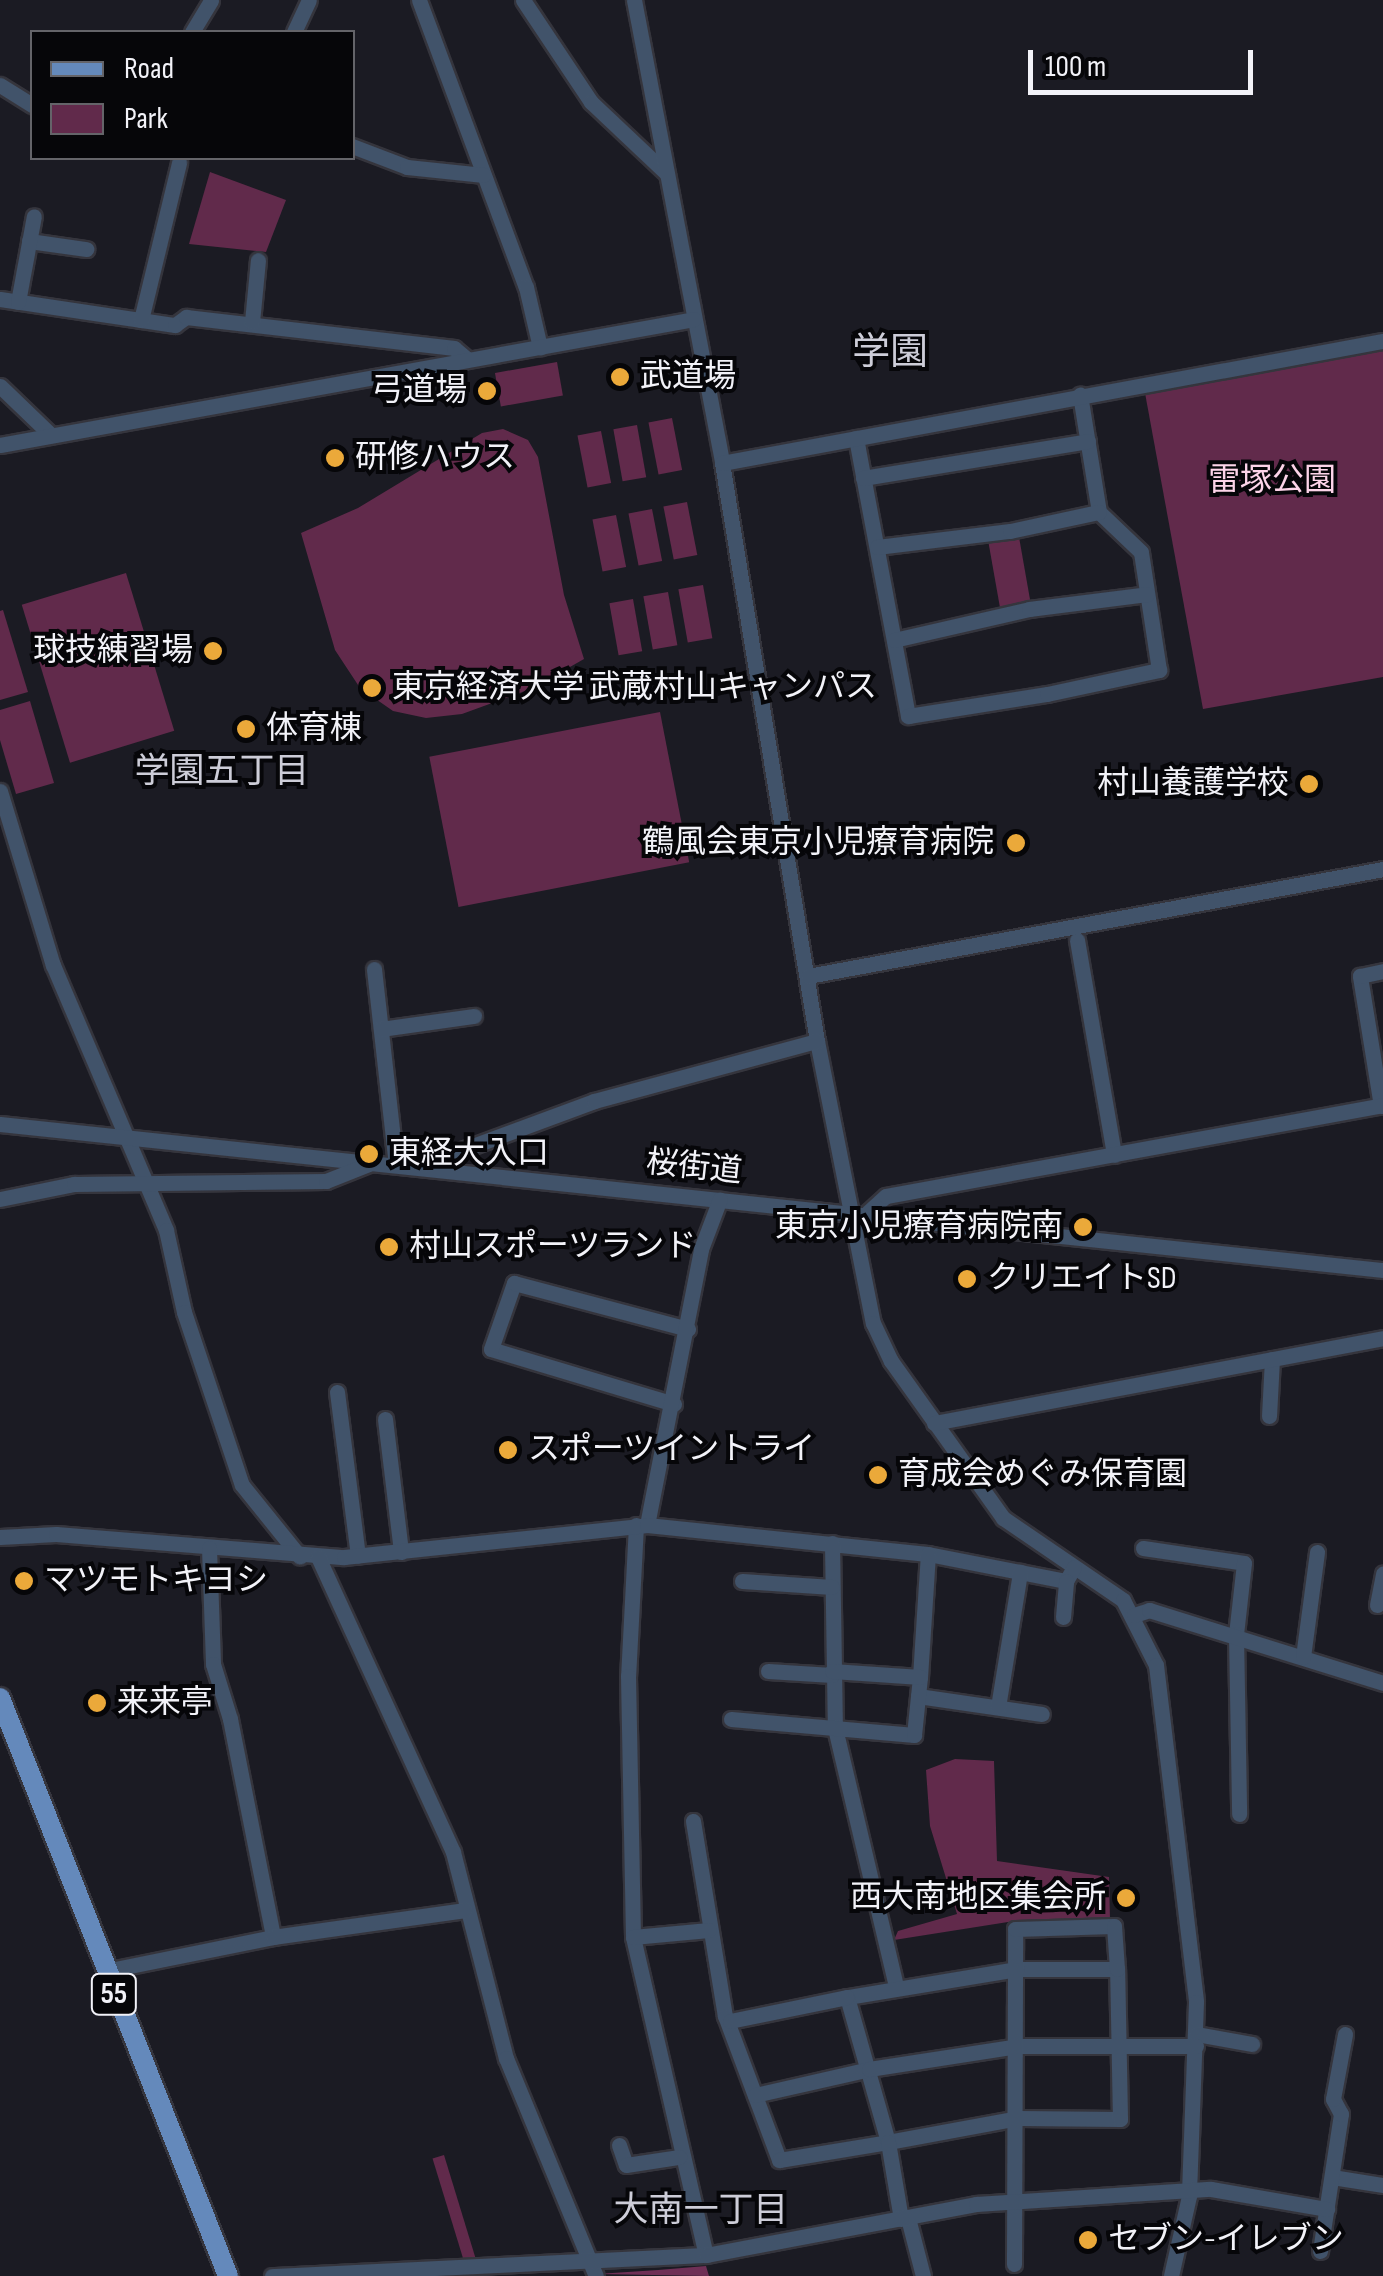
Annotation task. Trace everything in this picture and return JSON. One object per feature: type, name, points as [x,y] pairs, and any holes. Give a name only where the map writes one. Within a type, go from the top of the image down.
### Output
[{"type":"main road","name":"55","points":[[2,1706],[228,2276]]},
{"type":"street","points":[[193,30],[211,0]]},
{"type":"street","points":[[295,30],[309,0]]},
{"type":"street","points":[[419,0],[526,287],[540,347]]},
{"type":"street","points":[[523,0],[592,102],[668,174]]},
{"type":"street","points":[[634,0],[722,463],[817,1042],[873,1324],[934,1423],[1003,1518],[1070,1574]]},
{"type":"street","points":[[0,85],[30,105]]},
{"type":"street","points":[[355,147],[407,167],[484,174]]},
{"type":"street","points":[[141,320],[179,163]]},
{"type":"street","points":[[18,302],[34,216]]},
{"type":"street","points":[[29,241],[86,249]]},
{"type":"street","points":[[252,322],[258,260]]},
{"type":"street","points":[[0,299],[141,320],[252,322],[454,348],[467,360]]},
{"type":"street","points":[[0,445],[694,319]]},
{"type":"street","points":[[722,463],[1383,342]]},
{"type":"street","points":[[0,386],[52,435]]},
{"type":"street","points":[[856,438],[908,716],[1047,694],[1159,670],[1141,552],[1099,512],[1080,395]]},
{"type":"street","points":[[863,478],[1088,441]]},
{"type":"street","points":[[876,547],[1010,531],[1099,512]]},
{"type":"street","points":[[894,640],[1029,610],[1147,594]]},
{"type":"street","points":[[0,790],[53,965],[166,1230],[184,1312],[242,1484],[300,1557]]},
{"type":"street","points":[[808,976],[1383,870]]},
{"type":"street","points":[[1077,940],[1114,1155]]},
{"type":"street","points":[[374,969],[396,1165]]},
{"type":"street","points":[[868,1212],[886,1196],[1382,1105],[1360,976],[1383,971]]},
{"type":"street","points":[[380,1029],[474,1016]]},
{"type":"street","points":[[415,1167],[594,1101],[817,1042]]},
{"type":"street","name":"桜街道","points":[[0,1124],[850,1210],[1383,1270]]},
{"type":"street","points":[[0,1199],[74,1184],[326,1182],[373,1163]]},
{"type":"street","points":[[706,2255],[680,2157],[633,1937],[628,1676],[641,1525],[674,1404],[701,1249],[720,1199]]},
{"type":"street","points":[[674,1404],[491,1349],[514,1283],[688,1329]]},
{"type":"street","points":[[934,1423],[1383,1338]]},
{"type":"street","points":[[1269,1416],[1272,1359]]},
{"type":"street","points":[[337,1392],[358,1556]]},
{"type":"street","points":[[385,1419],[401,1552]]},
{"type":"street","points":[[0,1536],[56,1534],[318,1557],[401,1552],[641,1525],[928,1554],[1020,1572],[1070,1574],[1108,1587],[1134,1615],[1156,1665],[1190,1920],[1196,2040],[1189,2196],[1171,2276]]},
{"type":"street","points":[[832,1543],[835,1728],[896,1986]]},
{"type":"street","points":[[209,1548],[213,1664],[230,1719],[273,1937]]},
{"type":"street","points":[[1143,1548],[1244,1563],[1236,1634],[1240,1814]]},
{"type":"street","points":[[1303,1657],[1317,1552]]},
{"type":"street","points":[[731,1718],[914,1735],[928,1554]]},
{"type":"street","points":[[318,1557],[452,1852],[506,2058],[592,2269]]},
{"type":"street","points":[[998,1707],[1020,1572]]},
{"type":"street","points":[[1063,1617],[1070,1574]]},
{"type":"street","points":[[1378,1605],[1383,1574]]},
{"type":"street","points":[[742,1581],[832,1587]]},
{"type":"street","points":[[1134,1615],[1149,1610],[1383,1683]]},
{"type":"street","points":[[768,1671],[920,1677]]},
{"type":"street","points":[[918,1696],[1042,1714]]},
{"type":"street","points":[[692,1821],[709,1930],[730,2021],[778,2160],[1019,2118],[1120,2119],[1122,2046],[1114,1926],[1015,1928],[1019,2118],[1012,2203],[1014,2264]]},
{"type":"street","points":[[105,1971],[273,1937],[465,1910]]},
{"type":"street","points":[[633,1937],[709,1930]]},
{"type":"street","points":[[730,2021],[896,1986],[1017,1969],[1117,1968]]},
{"type":"street","points":[[847,1997],[870,2068],[905,2219],[923,2276]]},
{"type":"street","points":[[1320,2251],[1341,2114],[1333,2099],[1344,2034]]},
{"type":"street","points":[[755,2095],[870,2068],[1017,2046],[1122,2046],[1196,2040],[1252,2044]]},
{"type":"street","points":[[619,2145],[626,2165],[680,2157]]},
{"type":"street","points":[[1332,2177],[1383,2185]]},
{"type":"street","points":[[272,2276],[592,2269],[706,2255],[1012,2203],[1189,2196],[1210,2189],[1327,2209]]},
{"type":"green space","points":[[210,172],[286,200],[266,252],[189,244]]},
{"type":"green space","name":"雷塚公園","points":[[1383,349],[1383,677],[1203,709],[1145,393]]},
{"type":"green space","points":[[557,362],[563,395],[501,406],[495,373]]},
{"type":"green space","points":[[672,418],[682,470],[659,475],[648,423]]},
{"type":"green space","points":[[637,425],[646,477],[623,481],[613,429]]},
{"type":"green space","points":[[503,429],[528,440],[538,457],[564,595],[584,659],[533,688],[462,714],[426,718],[393,711],[360,688],[335,650],[301,533],[358,508],[482,433]]},
{"type":"green space","points":[[601,431],[611,483],[588,488],[577,436]]},
{"type":"green space","points":[[687,502],[697,555],[674,560],[663,507]]},
{"type":"green space","points":[[652,509],[662,561],[639,566],[628,514]]},
{"type":"green space","points":[[616,515],[626,567],[603,572],[592,520]]},
{"type":"green space","points":[[1019,537],[1031,603],[1000,608],[988,542]]},
{"type":"green space","points":[[126,573],[174,731],[70,763],[22,605]]},
{"type":"green space","points":[[703,585],[712,638],[688,643],[678,589]]},
{"type":"green space","points":[[668,592],[677,645],[653,650],[643,596]]},
{"type":"green space","points":[[633,599],[642,651],[619,655],[609,603]]},
{"type":"green space","points":[[3,610],[28,692],[0,700],[0,611]]},
{"type":"green space","points":[[30,701],[54,783],[16,794],[0,740],[0,710]]},
{"type":"green space","points":[[660,712],[689,862],[459,907],[429,757]]},
{"type":"green space","points":[[955,1759],[994,1761],[997,1861],[1109,1877],[1110,1919],[1008,1922],[894,1940],[898,1931],[957,1914],[930,1826],[926,1770]]},
{"type":"green space","points":[[444,2155],[476,2258],[464,2262],[433,2159]]},
{"type":"shaded area","points":[[706,2266],[709,2276],[597,2274],[658,2270]]},
{"type":"place","name":"武道場","points":[[620,377]]},
{"type":"place","name":"弓道場","points":[[487,391]]},
{"type":"place","name":"研修ハウス","points":[[335,458]]},
{"type":"place","name":"球技練習場","points":[[213,651]]},
{"type":"place","name":"東京経済大学 武蔵村山キャンパス","points":[[372,688]]},
{"type":"place","name":"体育棟","points":[[246,729]]},
{"type":"place","name":"村山養護学校","points":[[1309,784]]},
{"type":"place","name":"鶴風会東京小児療育病院","points":[[1016,843]]},
{"type":"place","name":"東経大入口","points":[[369,1154]]},
{"type":"place","name":"東京小児療育病院南","points":[[1083,1227]]},
{"type":"place","name":"村山スポーツランド","points":[[389,1247]]},
{"type":"place","name":"クリエイトSD","points":[[967,1279]]},
{"type":"place","name":"スポーツイントライ","points":[[508,1450]]},
{"type":"place","name":"育成会めぐみ保育園","points":[[878,1475]]},
{"type":"place","name":"マツモトキヨシ","points":[[24,1581]]},
{"type":"place","name":"来来亭","points":[[97,1703]]},
{"type":"place","name":"西大南地区集会所","points":[[1126,1898]]},
{"type":"place","name":"セブン-イレブン","points":[[1088,2240]]},
{"type":"district","name":"学園","points":[[890,353]]},
{"type":"district","name":"学園五丁目","points":[[222,772]]},
{"type":"district","name":"大南一丁目","points":[[701,2211]]}]
